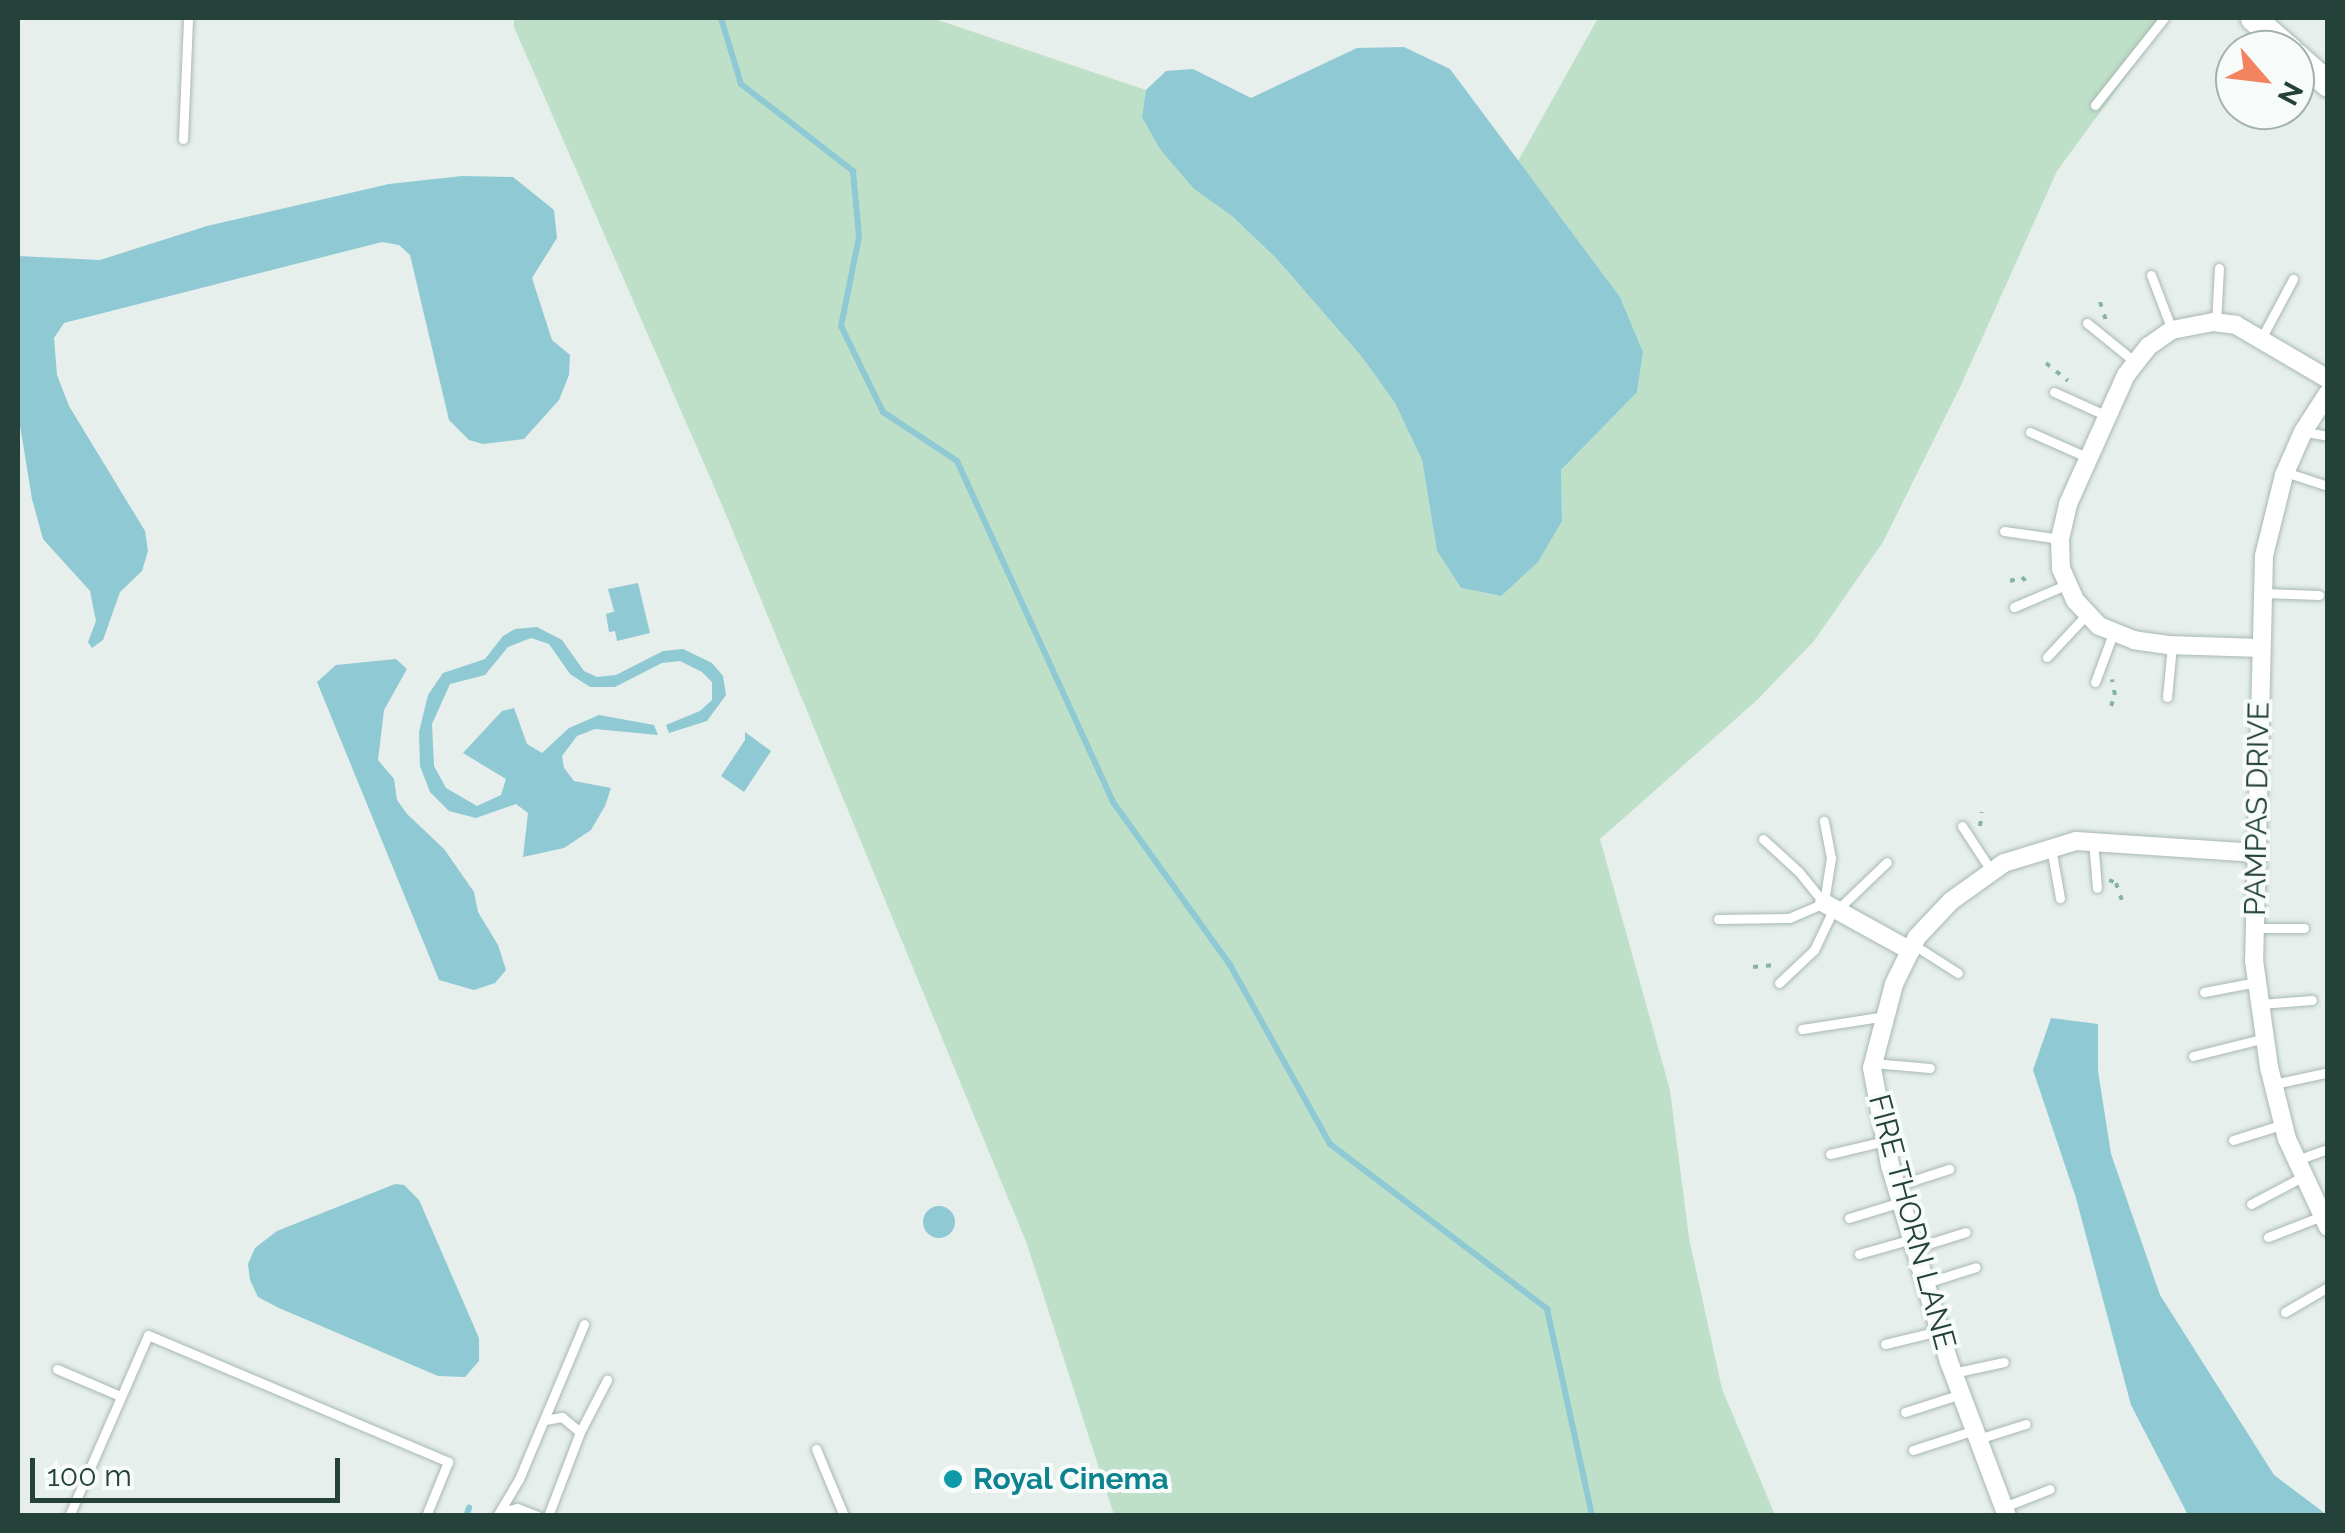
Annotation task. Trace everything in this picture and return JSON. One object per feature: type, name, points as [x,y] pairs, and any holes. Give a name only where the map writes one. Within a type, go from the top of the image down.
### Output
[{"type":"street","points":[[2261,648],[2172,646],[2114,631],[2088,614],[2061,569],[2060,539],[2068,504],[2136,362],[2149,346],[2172,330],[2216,323],[2236,325],[2328,379]]},
{"type":"street","name":"PAMPAS DRIVE","points":[[2325,1222],[2284,1124],[2274,1084],[2257,982],[2255,928],[2263,593],[2270,526],[2285,472],[2303,432],[2328,394]]},
{"type":"street","name":"FIRE THORN LANE","points":[[2003,1512],[1953,1374],[1898,1194],[1873,1064],[1912,948],[1952,902],[2004,863],[2051,848],[2093,841],[2257,853]]},
{"type":"street","points":[[1831,907],[1912,948]]},
{"type":"lane","points":[[183,139],[188,18]]},
{"type":"lane","points":[[2095,105],[2164,18]]},
{"type":"lane","points":[[2216,323],[2219,268]]},
{"type":"lane","points":[[2150,275],[2172,330]]},
{"type":"lane","points":[[2262,337],[2293,280]]},
{"type":"lane","points":[[2087,322],[2136,362]]},
{"type":"lane","points":[[2054,392],[2108,416]]},
{"type":"lane","points":[[2030,432],[2089,458]]},
{"type":"lane","points":[[2303,432],[2328,436]]},
{"type":"lane","points":[[2285,472],[2328,486]]},
{"type":"lane","points":[[2004,531],[2060,539]]},
{"type":"lane","points":[[2014,607],[2068,584]]},
{"type":"lane","points":[[2263,593],[2319,595]]},
{"type":"lane","points":[[2046,657],[2088,614]]},
{"type":"lane","points":[[2095,682],[2114,631]]},
{"type":"lane","points":[[2166,697],[2172,646]]},
{"type":"lane","points":[[1779,983],[1814,950],[1831,907],[1831,858],[1824,821]]},
{"type":"lane","points":[[1962,826],[1992,872]]},
{"type":"lane","points":[[1762,839],[1831,907]]},
{"type":"lane","points":[[2093,841],[2096,888]]},
{"type":"lane","points":[[2051,848],[2060,898]]},
{"type":"lane","points":[[1718,920],[1789,918],[1831,907],[1887,862]]},
{"type":"lane","points":[[2255,928],[2304,928]]},
{"type":"lane","points":[[1912,948],[1958,973]]},
{"type":"lane","points":[[2204,992],[2257,982]]},
{"type":"lane","points":[[2260,1004],[2312,1000]]},
{"type":"lane","points":[[1802,1029],[1886,1016]]},
{"type":"lane","points":[[2194,1056],[2266,1038]]},
{"type":"lane","points":[[1873,1064],[1930,1068]]},
{"type":"lane","points":[[2274,1084],[2325,1073]]},
{"type":"lane","points":[[2233,1140],[2284,1124]]},
{"type":"lane","points":[[1830,1154],[1886,1140]]},
{"type":"lane","points":[[2251,1204],[2328,1149]]},
{"type":"lane","points":[[1849,1218],[1950,1169]]},
{"type":"lane","points":[[2268,1236],[2325,1222]]},
{"type":"lane","points":[[1859,1254],[1966,1232]]},
{"type":"lane","points":[[1925,1283],[1976,1267]]},
{"type":"lane","points":[[2286,1312],[2328,1286]]},
{"type":"lane","points":[[499,1514],[584,1324]]},
{"type":"lane","points":[[1885,1344],[1939,1331]]},
{"type":"lane","points":[[69,1516],[148,1335],[448,1462],[426,1516]]},
{"type":"lane","points":[[1953,1374],[2004,1362]]},
{"type":"lane","points":[[58,1369],[120,1396]]},
{"type":"lane","points":[[548,1516],[580,1432],[608,1380]]},
{"type":"lane","points":[[1905,1412],[1961,1394]]},
{"type":"lane","points":[[543,1421],[562,1417],[580,1432]]},
{"type":"lane","points":[[1913,1450],[2026,1424]]},
{"type":"lane","points":[[816,1449],[844,1516]]},
{"type":"lane","points":[[2003,1512],[2050,1488]]},
{"type":"lane","points":[[499,1514],[517,1508],[538,1516]]},
{"type":"green space","points":[[514,18],[932,18],[1146,90],[1142,117],[1194,189],[1232,216],[1276,258],[1362,357],[1395,403],[1422,460],[1437,551],[1461,588],[1500,596],[1562,521],[1561,470],[1637,391],[1643,352],[1620,297],[1518,161],[1598,18],[2169,18],[2057,171],[1962,383],[1883,542],[1814,641],[1756,701],[1600,839],[1670,1090],[1689,1238],[1722,1389],[1775,1515],[1114,1515],[1027,1244],[722,505],[514,27]]},
{"type":"water","points":[[1404,47],[1450,69],[1620,297],[1643,352],[1637,392],[1561,470],[1562,521],[1538,562],[1501,596],[1461,588],[1437,551],[1422,460],[1395,403],[1362,357],[1276,258],[1232,216],[1194,189],[1160,149],[1142,117],[1146,90],[1166,71],[1193,69],[1251,98],[1357,48]]},
{"type":"water","points":[[462,176],[513,177],[554,210],[557,238],[532,278],[552,340],[570,355],[569,375],[559,400],[524,439],[483,444],[469,440],[449,420],[410,255],[399,245],[382,242],[64,323],[54,338],[57,375],[69,406],[145,531],[148,551],[142,571],[120,592],[103,640],[92,648],[88,642],[96,621],[90,591],[43,539],[32,499],[18,413],[18,256],[100,260],[207,226],[389,184]]},
{"type":"water","points":[[638,583],[650,633],[617,641],[615,631],[609,632],[606,614],[619,610],[614,611],[608,589]]},
{"type":"water","points":[[537,627],[562,640],[584,671],[597,677],[616,675],[663,651],[683,649],[712,663],[723,676],[726,695],[707,721],[669,733],[666,725],[700,711],[712,700],[712,682],[702,672],[680,661],[662,663],[615,687],[590,687],[570,674],[549,644],[531,638],[508,647],[485,675],[450,684],[432,724],[434,766],[446,788],[477,806],[501,795],[506,779],[463,753],[502,711],[514,708],[527,744],[542,753],[569,728],[599,715],[654,725],[658,735],[595,729],[577,736],[562,756],[564,768],[574,781],[611,788],[605,806],[591,830],[564,848],[523,857],[528,813],[516,804],[476,818],[449,811],[430,792],[420,766],[419,732],[428,695],[443,673],[485,659],[503,636],[515,629]]},
{"type":"water","points":[[396,659],[407,669],[384,710],[378,760],[394,779],[397,800],[407,814],[444,849],[474,892],[478,912],[498,945],[506,970],[495,983],[474,990],[439,980],[317,682],[336,665]]},
{"type":"water","points":[[745,732],[771,751],[744,792],[721,776],[745,740]]},
{"type":"water","points":[[2051,1018],[2098,1024],[2098,1071],[2111,1154],[2160,1295],[2274,1475],[2327,1515],[2188,1515],[2131,1405],[2076,1198],[2033,1070]]},
{"type":"water","points":[[395,1184],[404,1185],[419,1200],[479,1338],[479,1361],[465,1377],[438,1376],[279,1308],[258,1297],[250,1280],[248,1264],[255,1248],[277,1231]]},
{"type":"water","points":[[939,1206],[951,1210],[955,1222],[951,1234],[939,1238],[927,1234],[923,1222],[927,1210]]},
{"type":"waterway","points":[[721,18],[741,84],[853,171],[859,237],[841,326],[883,412],[957,461],[1113,802],[1230,965],[1330,1144],[1547,1309],[1592,1516]]},
{"type":"waterway","points":[[466,1516],[469,1508]]},
{"type":"place","name":"Royal Cinema","points":[[953,1479]]}]
